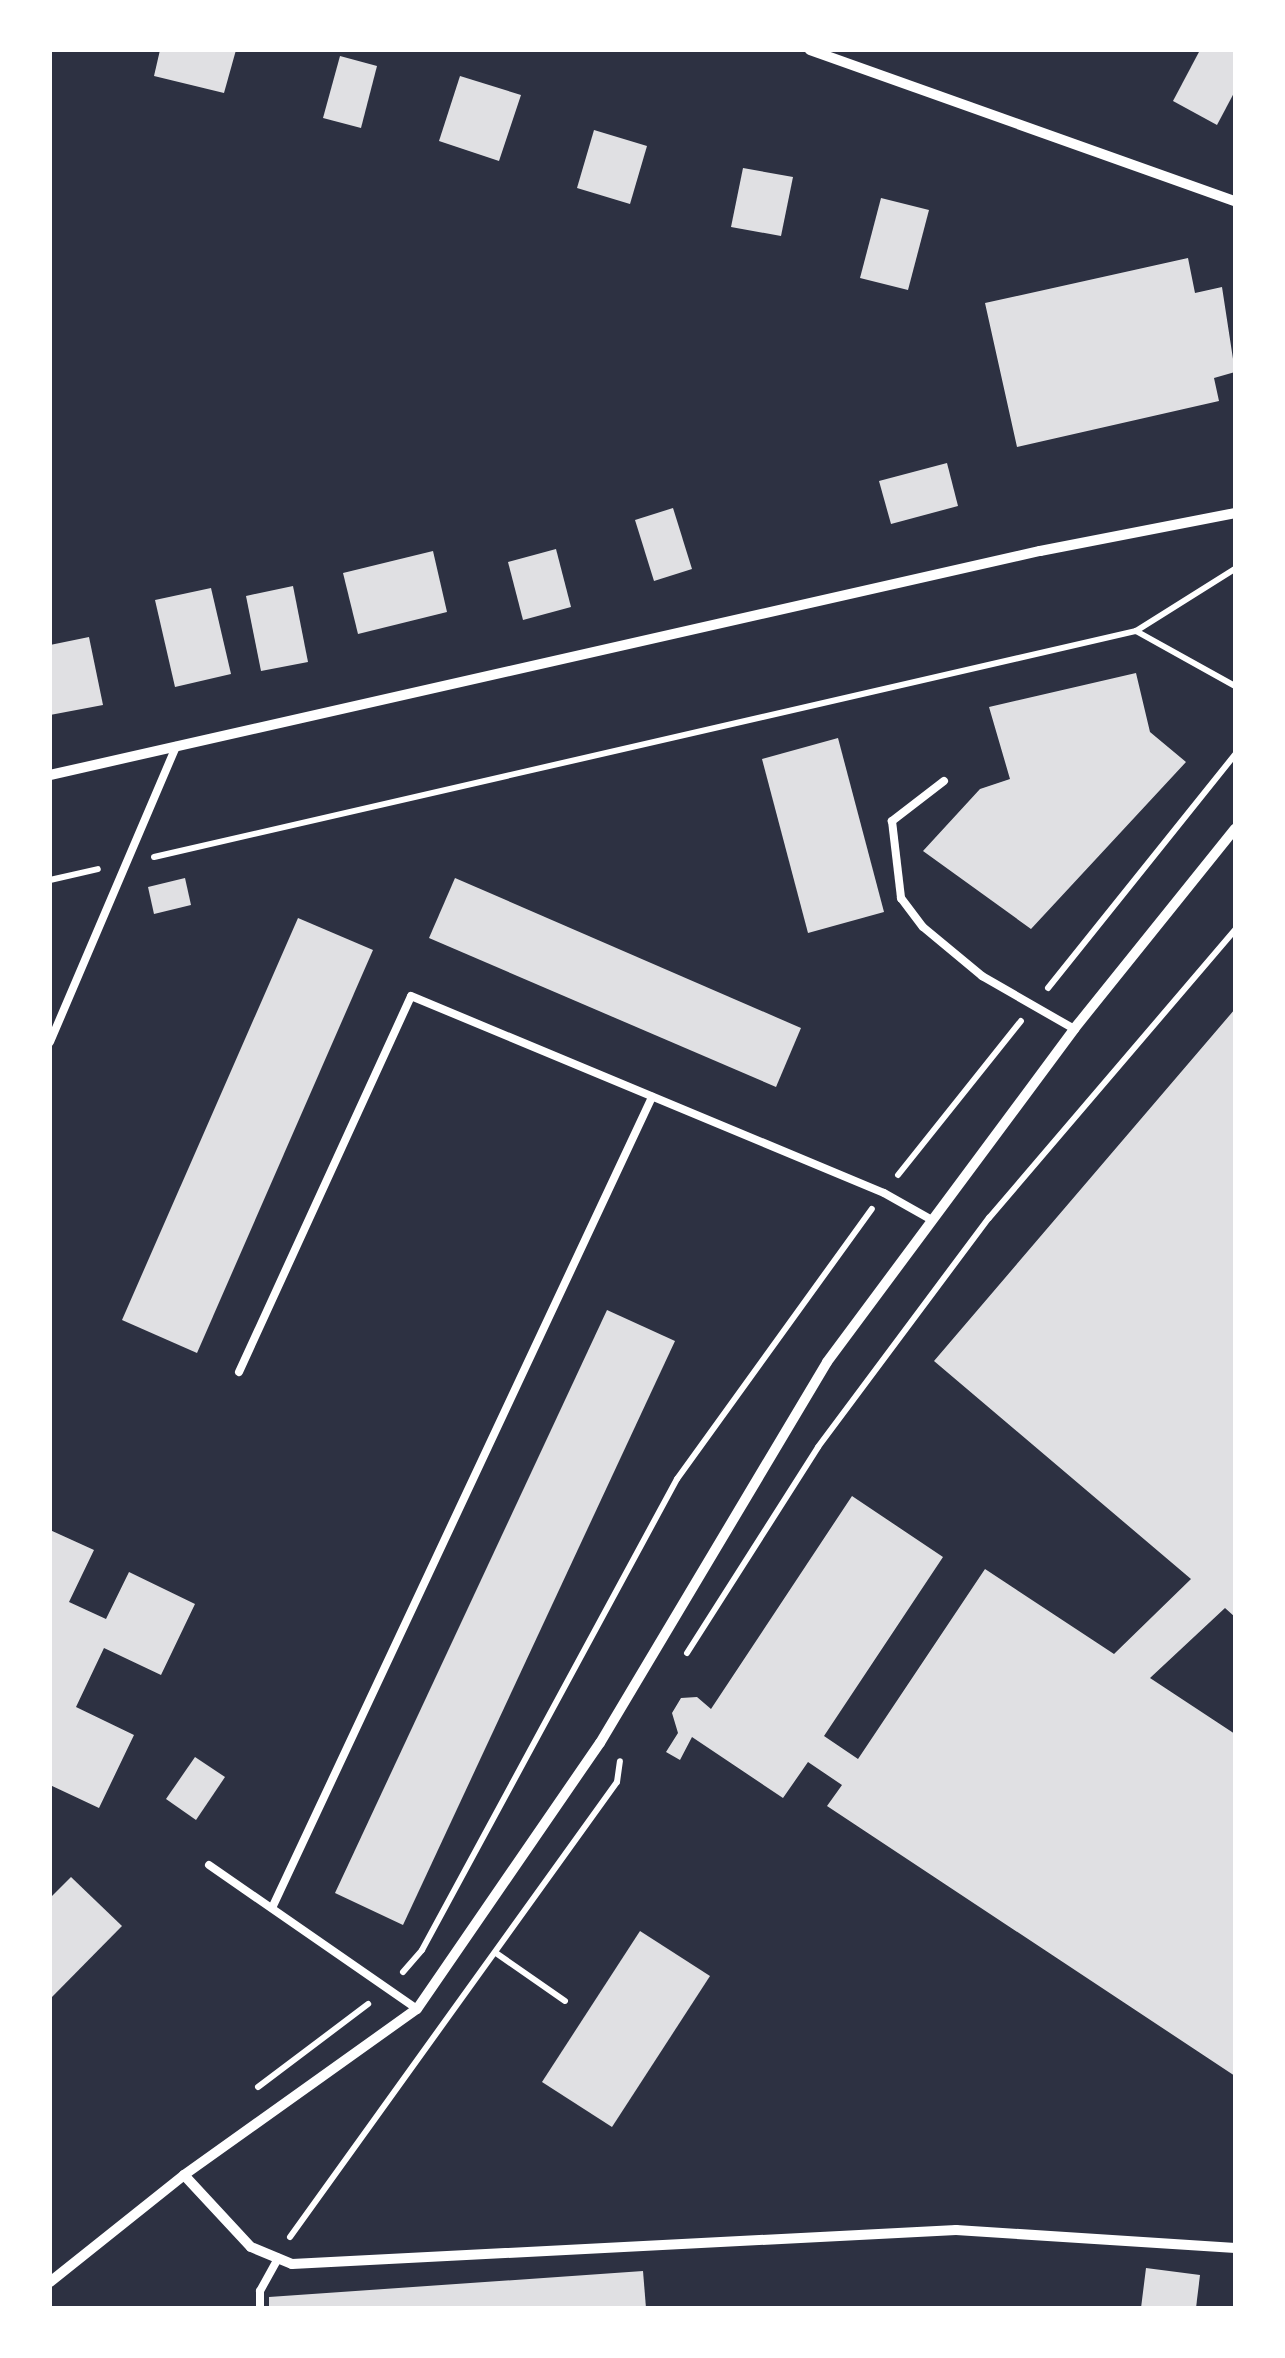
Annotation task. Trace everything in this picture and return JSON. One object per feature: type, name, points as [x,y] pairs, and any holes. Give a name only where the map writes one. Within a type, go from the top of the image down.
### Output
[{"type":"street","points":[[810,50],[1235,202]]},
{"type":"street","points":[[50,775],[1040,551],[1235,514]]},
{"type":"street","points":[[50,2282],[184,2175],[417,2009],[600,1743],[826,1362],[1074,1029],[1235,829]]},
{"type":"street","points":[[184,2175],[251,2247],[292,2264],[956,2230],[1235,2248]]},
{"type":"lane","points":[[50,1042],[176,746]]},
{"type":"lane","points":[[944,781],[892,821],[901,898],[922,927],[982,976],[1074,1029]]},
{"type":"lane","points":[[239,1372],[411,996],[884,1193],[930,1218]]},
{"type":"lane","points":[[272,1908],[652,1097]]},
{"type":"lane","points":[[209,1865],[417,2009]]},
{"type":"lane","points":[[260,2308],[260,2291],[278,2258]]},
{"type":"path","points":[[50,880],[1136,631],[1235,569]]},
{"type":"path","points":[[1136,631],[1235,686]]},
{"type":"path","points":[[248,2096],[388,1988],[422,1950],[677,1480],[884,1193],[1235,755]]},
{"type":"path","points":[[683,1659],[818,1447],[990,1218],[1235,930]]},
{"type":"path","points":[[278,2258],[304,2212],[496,1954],[617,1782],[620,1757]]},
{"type":"path","points":[[440,1916],[565,2002]]},
{"type":"building","points":[[160,50],[236,50],[224,93],[154,76]]},
{"type":"building","points":[[1200,50],[1235,50],[1235,91],[1217,125],[1173,101]]},
{"type":"building","points":[[340,56],[377,66],[361,128],[323,118]]},
{"type":"building","points":[[460,76],[521,95],[499,161],[439,141]]},
{"type":"building","points":[[594,130],[647,146],[630,204],[577,188]]},
{"type":"building","points":[[743,168],[793,177],[781,236],[731,227]]},
{"type":"building","points":[[881,198],[929,210],[908,290],[860,278]]},
{"type":"building","points":[[1188,258],[1195,293],[1222,287],[1235,372],[1214,378],[1219,401],[1017,447],[985,303]]},
{"type":"building","points":[[947,463],[958,506],[891,524],[879,481]]},
{"type":"building","points":[[673,508],[692,569],[654,581],[635,520]]},
{"type":"building","points":[[556,549],[571,607],[523,620],[508,562]]},
{"type":"building","points":[[433,551],[447,612],[358,634],[343,573]]},
{"type":"building","points":[[293,586],[308,662],[261,671],[246,596]]},
{"type":"building","points":[[211,588],[231,674],[175,687],[155,600]]},
{"type":"building","points":[[89,637],[103,705],[50,715],[50,645]]},
{"type":"building","points":[[1136,673],[1150,732],[1186,762],[1031,929],[923,851],[980,789],[1010,779],[989,707]]},
{"type":"building","points":[[838,738],[884,912],[808,933],[762,759]]},
{"type":"building","points":[[185,878],[191,905],[154,914],[148,887]]},
{"type":"building","points":[[455,878],[801,1028],[776,1087],[429,938]]},
{"type":"building","points":[[298,918],[373,950],[197,1353],[122,1320]]},
{"type":"building","points":[[1235,1009],[1235,1617],[1225,1608],[1150,1678],[1235,1734],[1235,2076],[827,1806],[842,1785],[808,1762],[783,1798],[692,1737],[680,1760],[666,1752],[678,1733],[672,1713],[681,1698],[697,1697],[711,1709],[852,1496],[943,1557],[824,1736],[858,1759],[985,1569],[1114,1654],[1191,1579],[934,1361]]},
{"type":"building","points":[[607,1310],[675,1341],[403,1925],[335,1893]]},
{"type":"building","points":[[50,1530],[94,1550],[69,1602],[106,1619],[129,1572],[195,1604],[161,1675],[104,1648],[76,1707],[134,1735],[99,1808],[50,1785]]},
{"type":"building","points":[[195,1757],[225,1777],[196,1820],[166,1799]]},
{"type":"building","points":[[71,1877],[122,1926],[50,1999],[50,1898]]},
{"type":"building","points":[[640,1931],[710,1976],[612,2127],[542,2082]]},
{"type":"building","points":[[1146,2268],[1200,2275],[1196,2308],[1141,2308]]},
{"type":"building","points":[[643,2271],[646,2308],[269,2308],[269,2297]]}]
